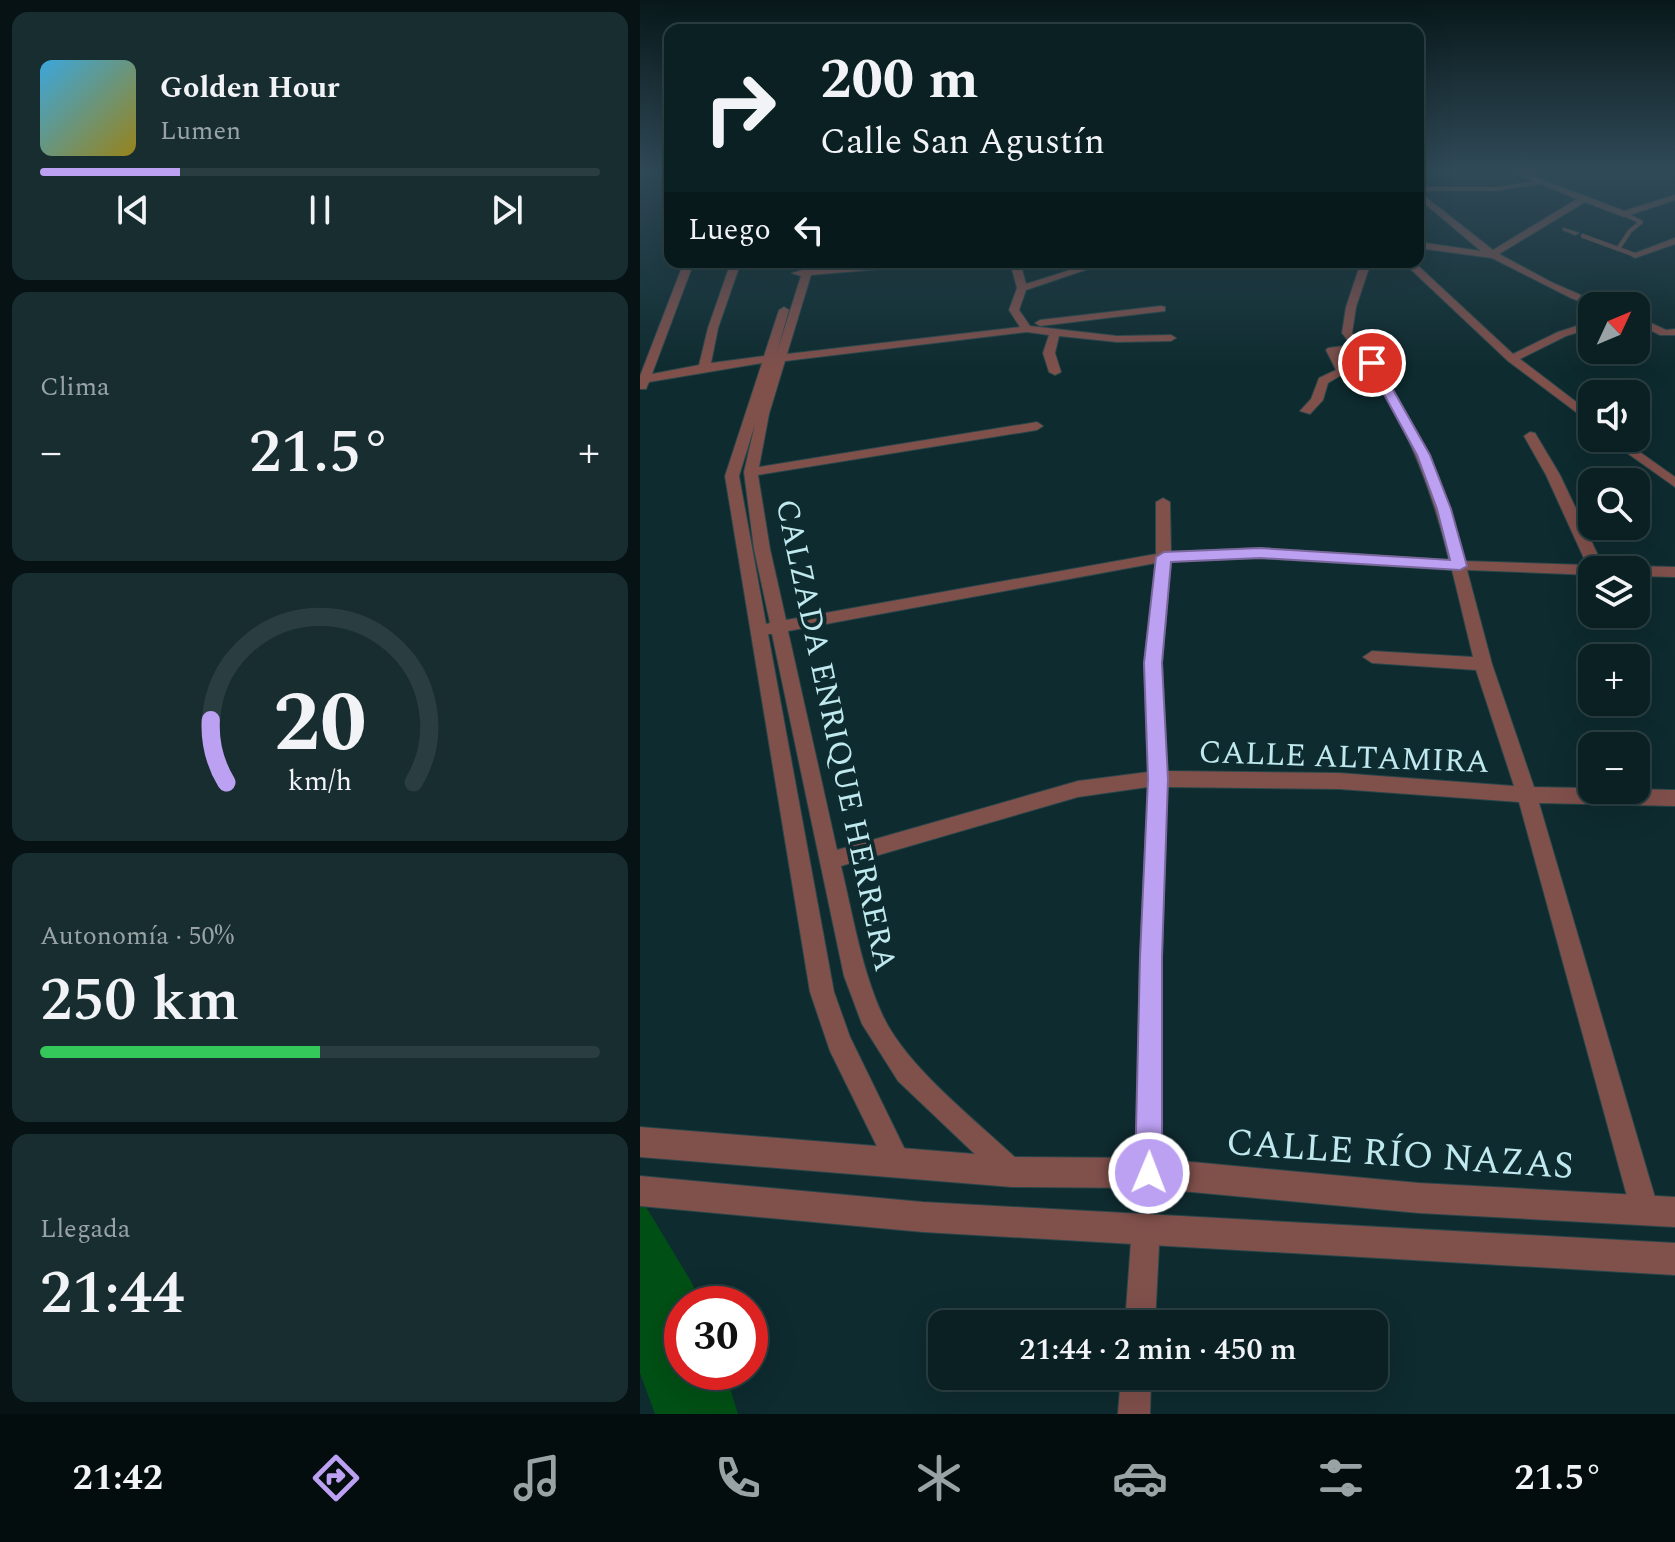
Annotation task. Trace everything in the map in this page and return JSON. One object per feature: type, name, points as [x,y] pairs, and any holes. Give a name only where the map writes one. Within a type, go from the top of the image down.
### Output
[{"type":"street","points":[[1467,237],[1491,255],[1551,289],[1578,298]]},
{"type":"street","points":[[1424,246],[1491,255],[1523,237]]},
{"type":"street","points":[[1635,255],[1675,241]]},
{"type":"street","points":[[643,384],[687,268]]},
{"type":"street","points":[[704,370],[713,328],[734,268]]},
{"type":"street","name":"CALZADA ENRIQUE HERRERA","points":[[804,268],[732,476],[822,992],[839,1042],[898,1162]]},
{"type":"street","points":[[1017,268],[1022,288],[1014,310],[1025,327],[1117,339],[1171,338]]},
{"type":"street","points":[[1022,288],[1086,268]]},
{"type":"street","points":[[1365,268],[1362,285],[1346,323],[1347,333],[1383,380],[1423,455],[1444,509],[1483,664],[1660,1211]]},
{"type":"street","points":[[1414,268],[1512,359],[1578,409]]},
{"type":"street","points":[[643,384],[775,358],[1161,309]]},
{"type":"street","points":[[1650,324],[1670,332],[1675,340]]},
{"type":"street","points":[[1512,359],[1578,329]]},
{"type":"street","points":[[1055,332],[1049,353],[1055,372]]},
{"type":"street","points":[[1310,407],[1320,396],[1319,386],[1323,381],[1342,371],[1332,350],[1360,348]]},
{"type":"street","name":"CALZADA ENRIQUE HERRERA","points":[[775,358],[751,472],[762,549],[856,976],[874,1024],[907,1072],[1012,1172]]},
{"type":"street","points":[[751,472],[1037,426]]},
{"type":"street","points":[[1530,436],[1553,475],[1589,556]]},
{"type":"street","points":[[1632,452],[1675,483]]},
{"type":"street","points":[[1149,1173],[1151,957],[1158,779],[1153,663],[1164,557],[1163,502]]},
{"type":"street","points":[[758,631],[1164,557],[1260,553],[1460,566],[1578,569]]},
{"type":"street","points":[[1650,571],[1675,572]]},
{"type":"street","points":[[1372,657],[1483,664]]},
{"type":"street","name":"CALLE ALTAMIRA","points":[[829,861],[1078,789],[1117,782],[1158,779],[1339,781],[1527,795],[1675,798]]},
{"type":"street","name":"CALLE RÍO NAZAS","points":[[640,1142],[762,1149],[1012,1172],[1149,1173],[1419,1198],[1660,1211]]},
{"type":"street","points":[[640,1191],[923,1217],[1146,1227],[1672,1266]]},
{"type":"street","points":[[1141,1310],[1146,1227]]},
{"type":"street","points":[[1134,1414],[1135,1390]]},
{"type":"lane","points":[[1587,237],[1635,255]]},
{"type":"lane","points":[[1618,249],[1626,237]]},
{"type":"shaded area","points":[[640,1197],[693,1286],[664,1286],[664,1390],[731,1390],[738,1414],[655,1414],[640,1373]]},
{"type":"route","points":[[1149,1173],[1151,957],[1158,779],[1153,663],[1164,557],[1260,553],[1460,566],[1444,509],[1423,455],[1372,363]]}]
